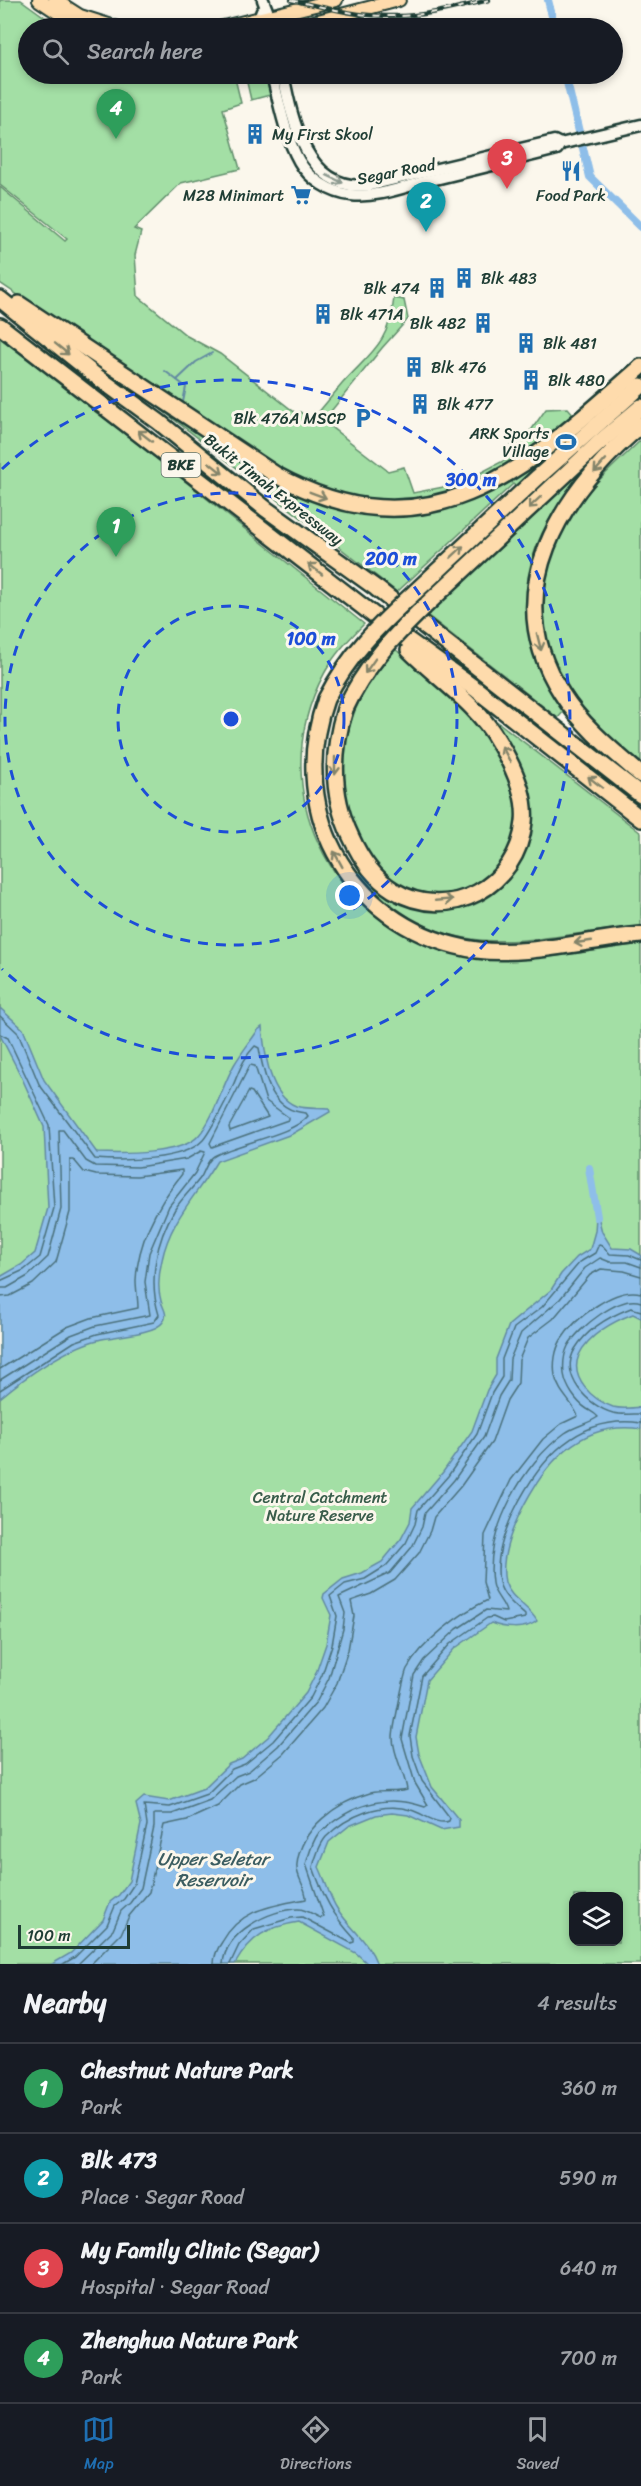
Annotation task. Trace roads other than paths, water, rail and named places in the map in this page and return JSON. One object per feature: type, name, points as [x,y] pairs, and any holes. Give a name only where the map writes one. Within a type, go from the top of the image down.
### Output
[{"type":"highway","points":[[0,294],[32,312],[276,475],[316,495],[367,507],[416,508],[452,500],[494,483],[539,452],[641,367]]},
{"type":"highway","name":"Bukit Timah Expressway","points":[[0,299],[96,376],[159,422],[266,509],[376,588],[641,795]]},
{"type":"highway","name":"BKE","points":[[0,326],[380,620],[477,690],[641,819]]},
{"type":"highway","points":[[641,386],[538,477],[376,629],[347,661],[326,699],[315,736],[313,767],[316,801],[321,822],[342,866],[362,892],[382,910],[421,934],[449,944],[480,950],[523,950],[641,935]]},
{"type":"highway","points":[[380,620],[471,708],[497,738],[511,764],[521,792],[524,821],[517,853],[499,878],[482,892],[442,902],[416,900],[391,889],[372,872],[351,838],[339,803],[335,758],[345,709],[356,686],[373,660],[399,631],[600,442],[641,407]]},
{"type":"highway","points":[[641,425],[602,462],[581,487],[560,519],[547,544],[538,571],[534,601],[540,646],[553,678],[576,714],[641,775]]},
{"type":"main road","points":[[39,0],[66,18]]},
{"type":"main road","points":[[54,0],[86,18]]},
{"type":"main road","points":[[281,18],[336,0]]},
{"type":"main road","points":[[330,18],[399,0]]},
{"type":"street","points":[[263,2],[265,18]]},
{"type":"street","name":"Segar Road","points":[[274,84],[298,160],[315,180],[336,192],[350,195],[372,194],[557,149],[560,144]]},
{"type":"street","name":"Segar Road","points":[[285,84],[308,157],[328,176],[353,186],[370,185],[554,141],[560,144],[641,125]]},
{"type":"water","points":[[0,1008],[23,1029],[44,1080],[97,1153],[151,1152],[191,1142],[204,1128],[234,1065],[262,1027],[270,1072],[280,1093],[296,1106],[329,1109],[330,1112],[292,1134],[217,1161],[178,1220],[166,1246],[159,1286],[166,1316],[159,1326],[143,1332],[98,1340],[73,1349],[21,1381],[0,1398],[0,1277],[21,1265],[35,1253],[48,1208],[44,1127],[0,1035]]},
{"type":"water","name":"Upper Seletar Reservoir","points":[[598,1216],[602,1232],[612,1248],[631,1249],[641,1255],[641,1318],[633,1314],[595,1335],[579,1355],[577,1372],[591,1394],[605,1404],[620,1408],[641,1407],[641,1429],[619,1428],[599,1432],[581,1439],[552,1463],[539,1479],[519,1515],[509,1539],[504,1565],[507,1588],[537,1621],[514,1628],[491,1623],[454,1649],[427,1680],[416,1737],[419,1754],[432,1787],[459,1820],[459,1827],[441,1830],[408,1815],[392,1813],[376,1815],[349,1826],[329,1842],[319,1867],[335,1905],[374,1956],[377,1964],[368,1964],[356,1953],[299,1922],[261,1934],[247,1946],[235,1964],[52,1964],[71,1953],[103,1920],[110,1902],[119,1895],[129,1881],[141,1824],[136,1804],[144,1797],[169,1801],[204,1788],[229,1764],[242,1759],[268,1737],[306,1693],[326,1644],[331,1615],[323,1598],[324,1594],[343,1579],[362,1573],[382,1562],[401,1539],[410,1522],[412,1508],[443,1472],[472,1431],[487,1390],[496,1375],[496,1359],[509,1325],[551,1290],[561,1274],[577,1257],[590,1249]]},
{"type":"waterway","points":[[548,0],[552,18]]},
{"type":"waterway","points":[[567,84],[590,177],[641,227]]},
{"type":"waterway","points":[[177,380],[196,362],[212,353]]},
{"type":"waterway","points":[[165,371],[186,387],[183,402]]},
{"type":"waterway","points":[[589,1168],[597,1217]]},
{"type":"railway","points":[[291,0],[376,16],[427,13],[489,0]]},
{"type":"place","name":"My First Skool","points":[[255,134]]},
{"type":"place","name":"Zhenghua Nature Park","points":[[116,139]]},
{"type":"place","name":"Food Park","points":[[571,171]]},
{"type":"place","name":"My Family Clinic (Segar)","points":[[507,189]]},
{"type":"place","name":"M28 Minimart","points":[[301,195]]},
{"type":"place","name":"Blk 473","points":[[426,232]]},
{"type":"place","name":"Blk 483","points":[[464,278]]},
{"type":"place","name":"Blk 474","points":[[437,288]]},
{"type":"place","name":"Blk 471A","points":[[323,314]]},
{"type":"place","name":"Blk 482","points":[[483,323]]},
{"type":"place","name":"Blk 481","points":[[526,343]]},
{"type":"place","name":"Blk 476","points":[[414,367]]},
{"type":"place","name":"Blk 480","points":[[531,380]]},
{"type":"place","name":"Blk 477","points":[[420,404]]},
{"type":"place","name":"Blk 476A MSCP","points":[[363,418]]},
{"type":"place","name":"ARK Sports Village","points":[[566,442]]},
{"type":"place","name":"Chestnut Nature Park","points":[[116,557]]},
{"type":"park label","name":"Central Catchment Nature Reserve","points":[[320,1506]]}]
